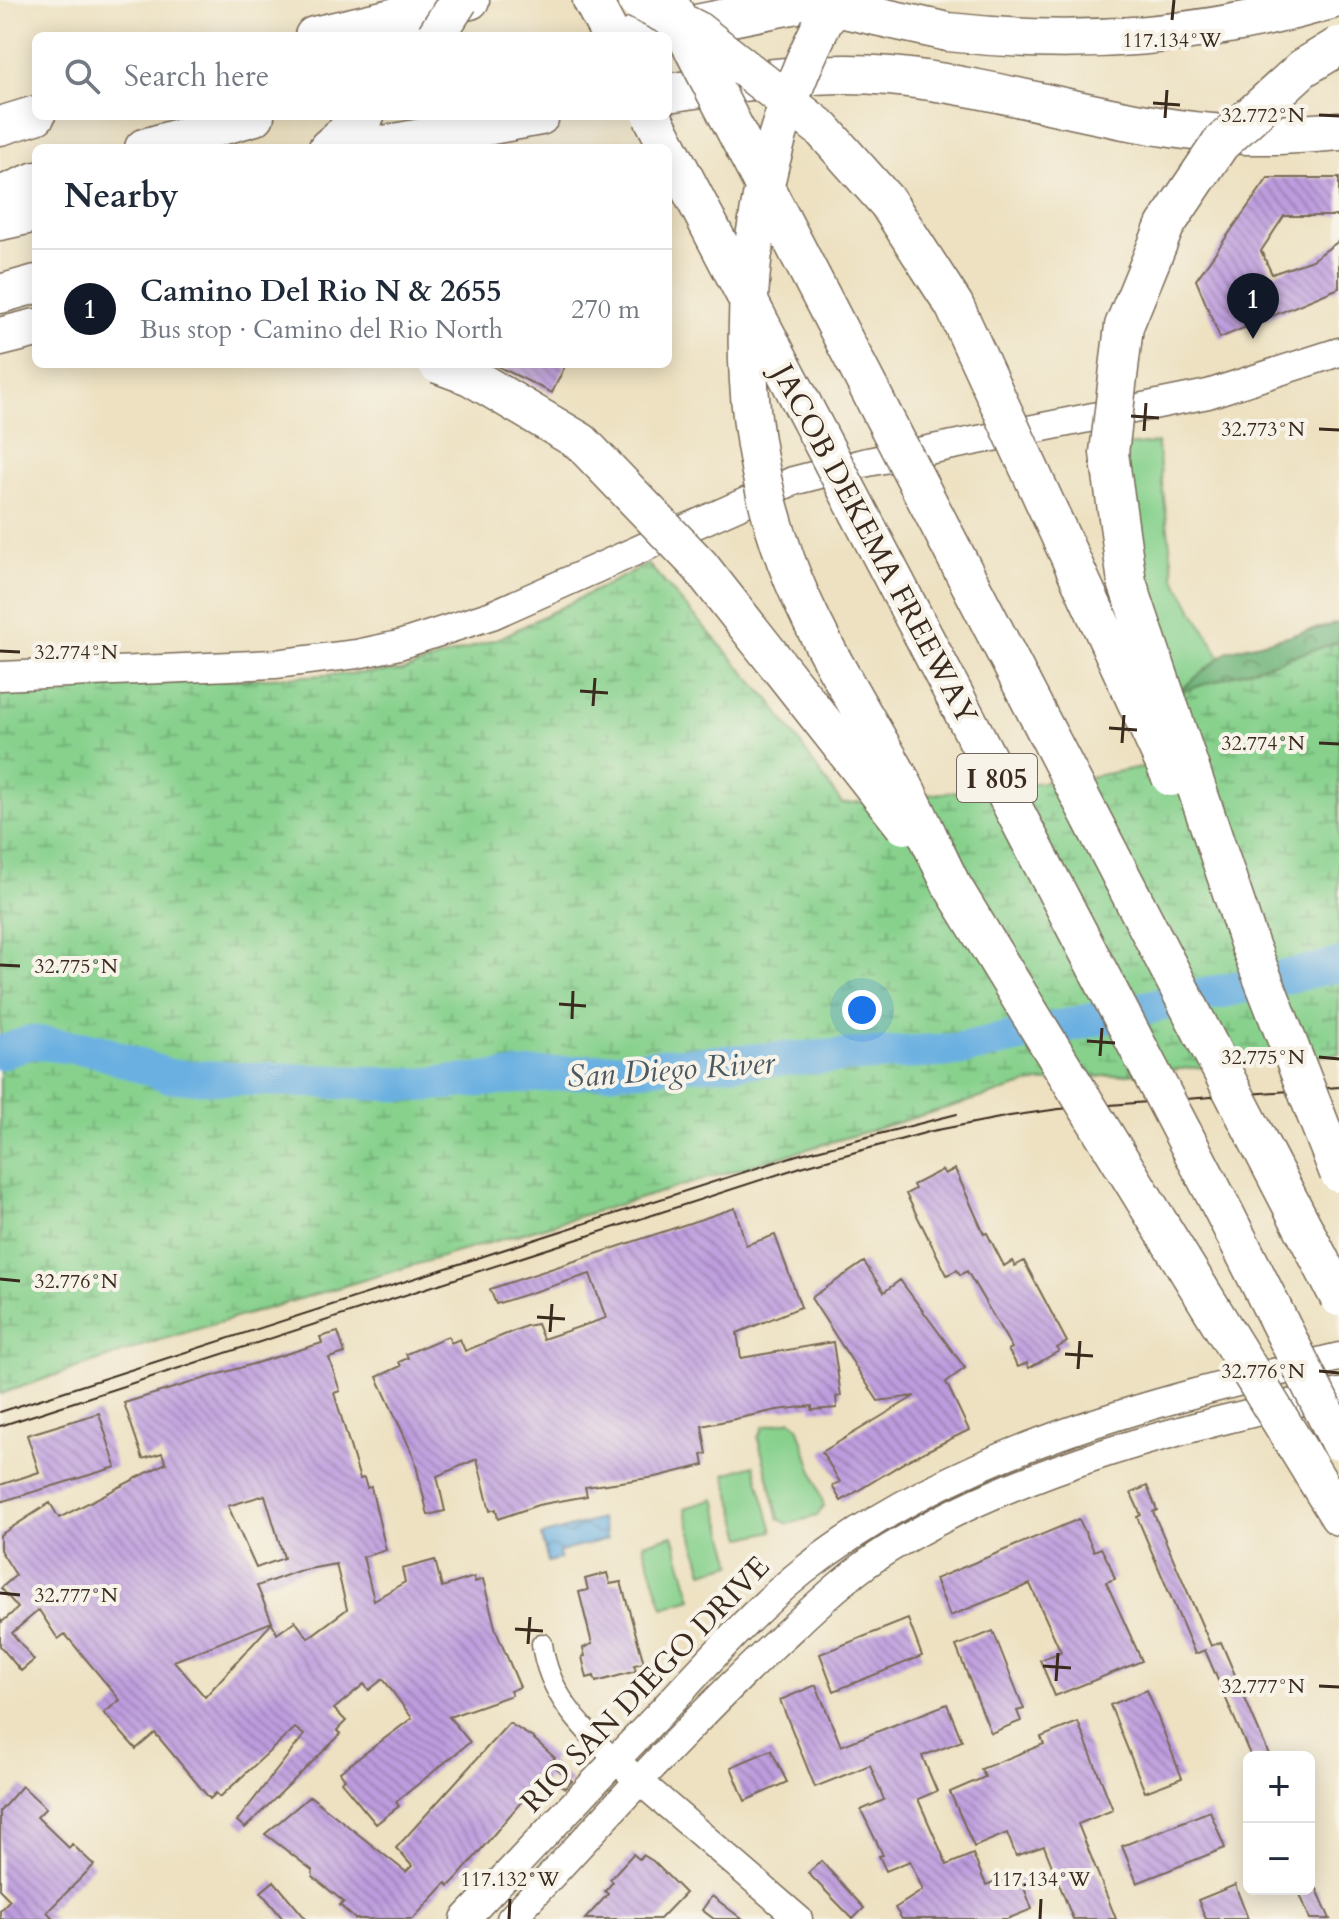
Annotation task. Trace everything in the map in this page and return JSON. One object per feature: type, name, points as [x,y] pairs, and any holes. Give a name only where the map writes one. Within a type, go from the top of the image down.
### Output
[{"type":"highway","points":[[439,32],[459,0]]},
{"type":"highway","points":[[331,32],[470,0]]},
{"type":"highway","points":[[592,0],[609,32]]},
{"type":"highway","points":[[637,0],[696,30],[822,129],[888,203],[905,228],[954,305],[1250,946]]},
{"type":"highway","name":"I 805","points":[[668,0],[1339,1297]]},
{"type":"highway","points":[[806,0],[948,32],[1099,41],[1245,24],[1331,0]]},
{"type":"highway","points":[[656,32],[817,0]]},
{"type":"highway","points":[[835,0],[792,92],[759,224],[747,313],[752,433],[768,505],[787,563],[814,626],[901,782],[951,884],[1339,1516]]},
{"type":"highway","points":[[1339,46],[1303,68],[1220,144],[1165,226],[1124,326],[1109,453],[1127,582],[1250,946],[1339,1173]]},
{"type":"highway","points":[[672,92],[773,77],[870,74],[961,86],[1210,133],[1279,136],[1339,131]]},
{"type":"highway","points":[[0,126],[32,116]]},
{"type":"highway","points":[[158,144],[241,120]]},
{"type":"highway","points":[[333,144],[360,120]]},
{"type":"highway","points":[[390,144],[518,120]]},
{"type":"highway","name":"JACOB DEKEMA FREEWAY","points":[[654,120],[667,144]]},
{"type":"highway","name":"JACOB DEKEMA FREEWAY","points":[[672,154],[1224,1212],[1339,1441]]},
{"type":"highway","points":[[0,196],[32,183]]},
{"type":"highway","points":[[0,221],[32,214]]},
{"type":"highway","points":[[0,294],[32,285]]},
{"type":"highway","points":[[0,337],[32,329]]},
{"type":"highway","points":[[449,368],[470,376],[581,442],[700,566],[951,884]]},
{"type":"main road","points":[[0,676],[275,664],[399,645],[492,615],[793,481],[863,463],[1208,394],[1335,348]]},
{"type":"main road","name":"RIO SAN DIEGO DRIVE","points":[[465,1919],[732,1637],[803,1572],[882,1517],[974,1468],[1081,1426],[1220,1386],[1339,1357]]},
{"type":"main road","name":"RIO SAN DIEGO DRIVE","points":[[511,1919],[740,1677],[828,1594],[889,1548],[973,1504],[1077,1462],[1225,1418],[1339,1393]]},
{"type":"street","points":[[542,1644],[557,1695],[574,1719],[615,1760],[799,1919]]},
{"type":"green space","points":[[1157,443],[1174,577],[1221,658],[1177,693],[1132,564],[1125,446]]},
{"type":"green space","points":[[648,564],[771,702],[842,804],[1090,777],[1198,756],[1177,693],[1339,642],[1339,1054],[1031,1083],[157,1341],[0,1394],[0,692],[402,671],[502,637]]},
{"type":"green space","points":[[1339,623],[1339,642],[1177,693],[1228,651]]},
{"type":"green space","points":[[791,1420],[798,1426],[824,1506],[817,1516],[788,1524],[779,1519],[758,1438],[763,1427]]},
{"type":"green space","points":[[754,1465],[773,1531],[743,1538],[725,1474]]},
{"type":"green space","points":[[715,1499],[733,1564],[703,1572],[685,1508]]},
{"type":"green space","points":[[673,1535],[692,1599],[663,1608],[643,1544]]},
{"type":"water","points":[[601,1519],[607,1539],[559,1552],[560,1559],[548,1562],[541,1536]]},
{"type":"building","points":[[1268,178],[1339,178],[1339,216],[1284,216],[1261,251],[1272,274],[1312,260],[1339,241],[1339,288],[1220,338],[1196,280]]},
{"type":"building","points":[[501,368],[564,368],[552,393]]},
{"type":"building","points":[[955,1169],[984,1234],[987,1233],[1004,1266],[1012,1261],[1015,1266],[1024,1261],[1067,1342],[1057,1348],[1059,1351],[1029,1368],[1027,1363],[1018,1367],[1008,1350],[1012,1348],[967,1271],[960,1275],[957,1270],[947,1275],[906,1194],[915,1189],[913,1185],[942,1170],[945,1174]]},
{"type":"building","points":[[735,1208],[746,1245],[775,1235],[801,1307],[737,1333],[741,1358],[833,1342],[841,1396],[836,1397],[837,1408],[812,1410],[812,1406],[777,1410],[702,1426],[707,1454],[702,1455],[704,1465],[656,1477],[585,1487],[587,1496],[538,1505],[498,1519],[496,1509],[490,1511],[477,1459],[437,1476],[445,1511],[428,1515],[414,1457],[377,1377],[401,1366],[399,1362],[408,1358],[406,1354],[448,1336],[451,1343],[460,1339],[465,1351],[526,1326],[537,1324],[543,1339],[606,1318],[590,1274],[496,1304],[490,1289]]},
{"type":"building","points":[[864,1262],[884,1292],[900,1280],[965,1368],[946,1382],[969,1430],[910,1459],[841,1501],[832,1486],[840,1482],[822,1452],[915,1396],[878,1401],[811,1298]]},
{"type":"building","points":[[338,1332],[345,1353],[329,1358],[340,1391],[334,1393],[360,1479],[364,1478],[367,1488],[371,1487],[386,1550],[363,1557],[374,1600],[405,1582],[402,1569],[435,1560],[442,1587],[474,1577],[475,1582],[483,1579],[496,1631],[520,1687],[510,1691],[512,1695],[449,1717],[470,1742],[396,1802],[399,1806],[376,1824],[341,1782],[345,1779],[340,1772],[412,1718],[383,1679],[369,1690],[364,1684],[334,1709],[346,1721],[337,1730],[341,1734],[245,1828],[237,1821],[304,1735],[295,1728],[220,1797],[216,1793],[210,1799],[155,1733],[136,1749],[104,1713],[120,1700],[65,1634],[58,1639],[39,1610],[12,1633],[34,1660],[21,1671],[0,1646],[0,1619],[2,1622],[18,1608],[1,1588],[16,1575],[0,1550],[0,1535],[50,1503],[59,1518],[166,1463],[162,1453],[143,1459],[124,1403],[322,1343],[320,1337]],"holes":[[[265,1495],[284,1558],[256,1568],[228,1506]],[[336,1564],[347,1609],[308,1638],[295,1621],[277,1634],[272,1623],[205,1697],[174,1661],[272,1622],[257,1586],[298,1571]]]},
{"type":"building","points":[[99,1413],[116,1467],[0,1502],[0,1485],[39,1472],[27,1435]]},
{"type":"building","points":[[1147,1486],[1157,1510],[1153,1512],[1211,1646],[1221,1642],[1267,1751],[1248,1751],[1205,1650],[1195,1654],[1137,1517],[1141,1515],[1131,1493]]},
{"type":"building","points":[[1079,1519],[1094,1551],[1101,1548],[1109,1563],[1115,1579],[1106,1582],[1142,1661],[1055,1696],[1040,1660],[1061,1652],[1030,1584],[950,1616],[935,1579]]},
{"type":"building","points":[[607,1573],[610,1584],[621,1582],[644,1663],[634,1665],[636,1671],[596,1682],[594,1676],[587,1678],[582,1657],[585,1656],[583,1648],[592,1644],[579,1592],[588,1590],[585,1579]]},
{"type":"building","points":[[908,1619],[922,1656],[834,1691],[820,1654]]},
{"type":"building","points":[[993,1631],[1024,1709],[1017,1711],[1021,1721],[991,1733],[956,1646]]},
{"type":"building","points":[[816,1685],[841,1746],[947,1704],[962,1741],[922,1756],[937,1791],[918,1799],[947,1865],[973,1854],[986,1885],[1018,1872],[1032,1909],[1007,1919],[902,1919],[895,1908],[923,1890],[910,1861],[886,1871],[879,1856],[883,1855],[861,1810],[884,1800],[870,1765],[815,1787],[780,1700]]},
{"type":"building","points":[[1147,1690],[1182,1778],[1145,1792],[1110,1705]]},
{"type":"building","points":[[1078,1722],[1113,1810],[1078,1824],[1116,1919],[1073,1919],[1044,1846],[1016,1856],[1007,1833],[974,1847],[950,1792],[985,1777],[981,1769],[1044,1744],[1041,1737]]},
{"type":"building","points":[[509,1723],[533,1738],[555,1758],[550,1762],[572,1781],[565,1788],[548,1778],[541,1786],[537,1783],[458,1877],[449,1886],[446,1883],[413,1919],[355,1919],[340,1905],[344,1902],[313,1877],[312,1870],[265,1834],[310,1796],[406,1872],[412,1866],[396,1848]]},
{"type":"building","points":[[771,1750],[787,1782],[745,1801],[731,1767]]},
{"type":"building","points":[[22,1786],[46,1808],[37,1817],[69,1848],[72,1844],[94,1865],[47,1912],[54,1919],[0,1919],[0,1910],[10,1900],[0,1890],[0,1811]]},
{"type":"building","points":[[1210,1811],[1225,1848],[1137,1883],[1122,1846]]},
{"type":"building","points":[[633,1854],[639,1859],[643,1855],[653,1861],[685,1893],[660,1919],[585,1919],[608,1894],[605,1891],[613,1882],[610,1879]]},
{"type":"building","points":[[821,1861],[864,1908],[853,1919],[808,1873]]},
{"type":"building","points":[[274,1881],[306,1919],[283,1919],[261,1892]]},
{"type":"building","points":[[1235,1885],[1248,1919],[1206,1919],[1198,1900]]},
{"type":"building","points":[[1317,1889],[1330,1919],[1310,1919],[1300,1895],[1315,1895]]},
{"type":"building","points":[[712,1896],[742,1919],[714,1919],[702,1910]]},
{"type":"waterway","name":"San Diego River","points":[[0,1053],[31,1042],[96,1050],[169,1076],[420,1085],[666,1065],[957,1050],[1339,965]]},
{"type":"tram line","points":[[0,1426],[801,1167],[932,1131],[1059,1109],[1339,1087]]},
{"type":"tram line","points":[[0,1412],[797,1155],[957,1114]]},
{"type":"place","name":"Camino Del Rio N & 2655","points":[[1253,339]]}]
